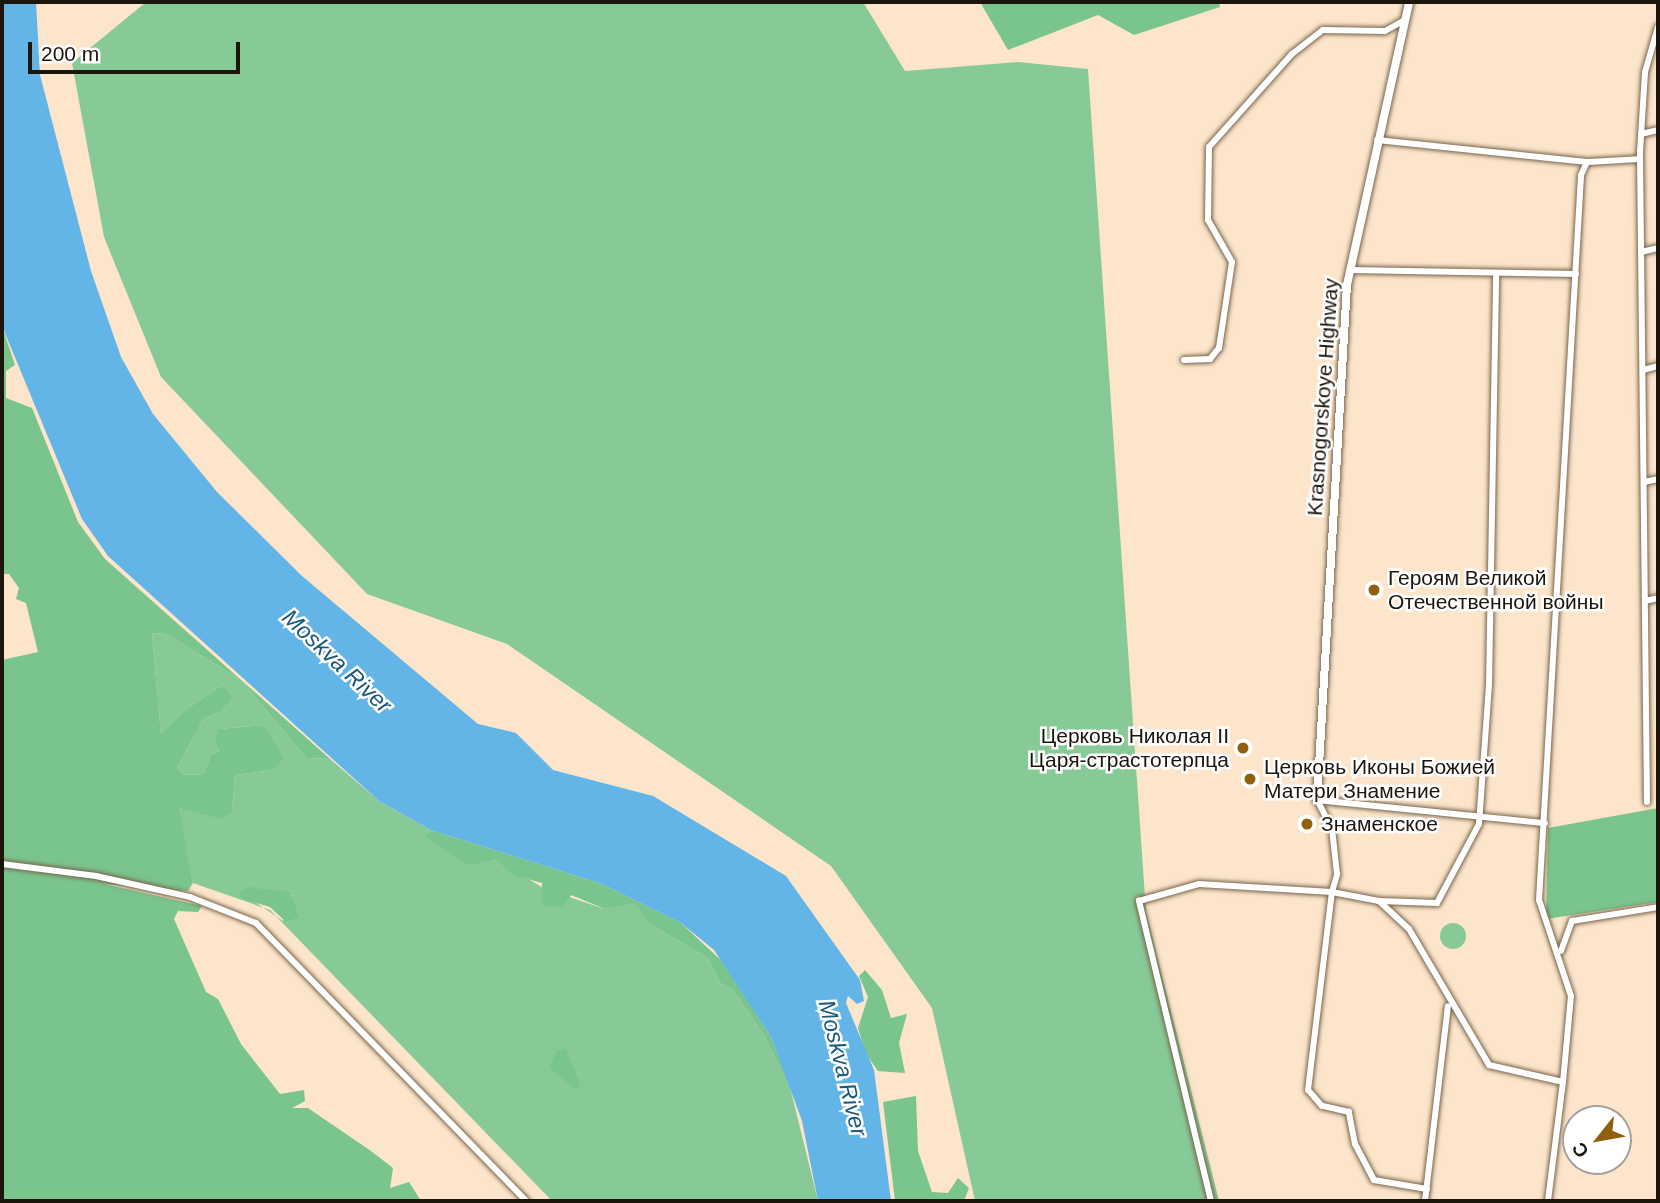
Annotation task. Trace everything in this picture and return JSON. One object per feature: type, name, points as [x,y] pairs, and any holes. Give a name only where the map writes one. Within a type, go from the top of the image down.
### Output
[{"type":"street","name":"Krasnogorskoye Highway","points":[[1317,800],[1319,685],[1350,270],[1376,140],[1409,2]]},
{"type":"street","points":[[1184,360],[1210,359],[1219,348],[1232,262],[1208,220],[1209,147],[1292,54],[1323,30],[1385,31],[1405,20]]},
{"type":"street","points":[[1647,802],[1640,159],[1645,72],[1658,27]]},
{"type":"street","points":[[1641,134],[1658,130]]},
{"type":"street","points":[[1376,140],[1587,162],[1640,159]]},
{"type":"street","points":[[1548,1201],[1571,996],[1561,951],[1539,900],[1576,274],[1587,162]]},
{"type":"street","points":[[1641,252],[1658,248]]},
{"type":"street","points":[[1350,270],[1496,275],[1576,274]]},
{"type":"street","points":[[1211,1201],[1146,953],[1139,901],[1199,884],[1332,892],[1379,901],[1437,903],[1479,820],[1489,685],[1496,275]]},
{"type":"street","points":[[1643,370],[1658,366]]},
{"type":"street","points":[[1644,482],[1658,479]]},
{"type":"street","points":[[1645,601],[1658,598]]},
{"type":"street","points":[[1317,800],[1479,820],[1545,823]]},
{"type":"street","points":[[1317,800],[1319,816]]},
{"type":"street","points":[[1317,800],[1332,829],[1337,874],[1332,892],[1308,1090],[1322,1106],[1349,1112],[1354,1144],[1374,1180],[1427,1189]]},
{"type":"street","points":[[2,864],[96,876],[190,897],[256,923],[527,1201]]},
{"type":"street","points":[[1379,901],[1421,945],[1447,1002],[1489,1065],[1563,1082]]},
{"type":"street","points":[[1561,951],[1572,921],[1658,907]]},
{"type":"street","points":[[1425,1201],[1450,1021],[1447,1002]]},
{"type":"green space","points":[[146,2],[863,2],[905,71],[1018,62],[1088,69],[1146,912],[1219,1201],[975,1201],[932,1008],[831,866],[507,644],[367,594],[161,377],[104,237],[72,63]]},
{"type":"green space","points":[[980,2],[1219,2],[1220,7],[1134,35],[1098,15],[1008,50]]},
{"type":"green space","points":[[2,326],[15,365],[6,371],[6,398],[32,408],[78,522],[105,559],[329,758],[307,759],[240,679],[166,634],[152,633],[161,735],[182,712],[222,685],[232,697],[221,712],[204,718],[177,768],[185,775],[204,774],[211,754],[220,751],[215,738],[219,729],[263,725],[284,758],[272,770],[235,775],[232,812],[221,819],[179,808],[193,883],[188,891],[104,884],[202,906],[198,912],[178,911],[174,919],[206,992],[218,999],[241,1044],[280,1094],[304,1090],[305,1101],[292,1108],[308,1108],[371,1151],[393,1168],[390,1188],[409,1182],[421,1201],[2,1201],[2,660],[38,652],[26,603],[16,599],[19,588],[9,574],[2,574]]},
{"type":"green space","points":[[152,633],[166,634],[240,679],[307,759],[329,758],[379,801],[431,830],[427,836],[467,864],[497,860],[545,889],[605,909],[634,902],[651,925],[708,958],[720,983],[733,990],[763,1034],[790,1087],[818,1201],[552,1201],[276,916],[283,921],[292,895],[258,888],[255,902],[263,908],[193,883],[178,808],[232,811],[235,775],[272,770],[263,725],[220,729],[220,751],[211,754],[204,774],[185,775],[177,768],[204,718],[221,712],[231,697],[222,685],[182,712],[161,736]]},
{"type":"green space","points":[[1658,808],[1658,902],[1546,919],[1548,828]]},
{"type":"green space","points":[[431,830],[602,884],[681,923],[725,964],[771,1037],[790,1087],[763,1034],[733,990],[720,983],[708,958],[651,925],[634,903],[605,909],[571,895],[563,907],[547,907],[541,903],[542,883],[513,875],[497,860],[467,865],[426,836]]},
{"type":"green space","points":[[250,887],[290,892],[299,917],[286,922],[270,907],[240,898],[239,891]]},
{"type":"green space","points":[[1453,923],[1462,927],[1466,936],[1462,945],[1453,949],[1444,945],[1440,936],[1444,927]]},
{"type":"green space","points":[[865,970],[882,990],[891,1018],[907,1014],[899,1043],[905,1073],[878,1071],[866,1054],[858,1028],[868,997],[859,976]]},
{"type":"green space","points":[[566,1048],[580,1084],[577,1090],[549,1068],[556,1051]]},
{"type":"green space","points":[[916,1096],[918,1151],[932,1192],[948,1193],[958,1178],[969,1188],[964,1201],[895,1201],[883,1102]]},
{"type":"water","name":"Moskva River","points":[[2,2],[36,2],[40,75],[91,271],[121,357],[153,414],[217,492],[302,576],[478,724],[516,733],[553,770],[653,796],[786,876],[860,980],[864,1001],[857,1004],[848,996],[846,1003],[874,1070],[891,1201],[818,1201],[802,1121],[771,1037],[714,950],[681,923],[602,884],[431,830],[379,801],[108,556],[82,519],[2,326]]},
{"type":"place","name":"Героям Великой Отечественной войны","points":[[1374,590]]},
{"type":"place","name":"Церковь Николая II Царя-страстотерпца","points":[[1243,748]]},
{"type":"place","name":"Церковь Иконы Божией Матери Знамение","points":[[1250,779]]},
{"type":"place","name":"Знаменское","points":[[1307,824]]}]
